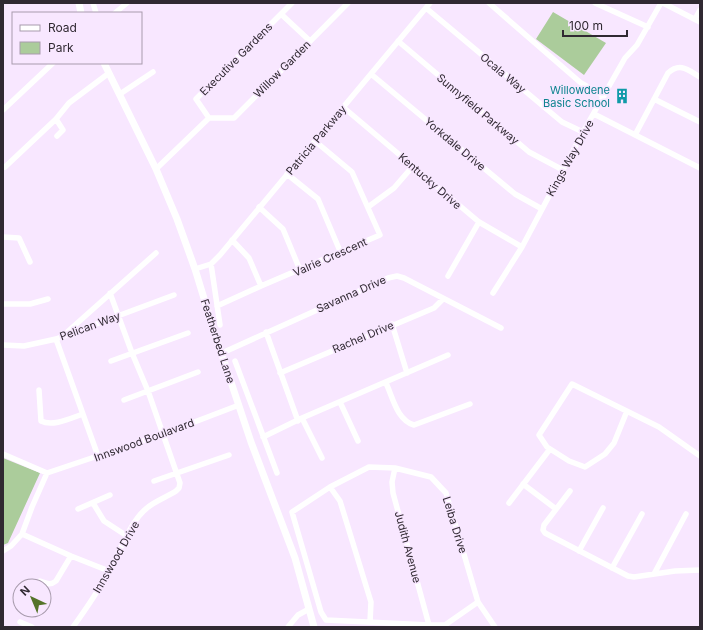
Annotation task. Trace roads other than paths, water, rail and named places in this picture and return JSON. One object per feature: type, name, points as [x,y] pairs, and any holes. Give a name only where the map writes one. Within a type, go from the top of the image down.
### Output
[{"type":"main road","name":"Featherbed Lane","points":[[104,64],[156,169],[177,219],[195,269],[239,405],[295,558],[314,627]]},
{"type":"street","points":[[116,12],[127,3]]},
{"type":"street","name":"Executive Gardens","points":[[209,118],[196,99],[292,3]]},
{"type":"street","name":"Willow Garden","points":[[209,118],[234,118],[348,3]]},
{"type":"street","points":[[489,3],[581,83],[604,96]]},
{"type":"street","points":[[595,3],[648,27]]},
{"type":"street","points":[[662,3],[698,21],[700,10]]},
{"type":"street","name":"Kings Way Drive","points":[[493,293],[522,247],[583,132],[625,58],[637,45],[662,3]]},
{"type":"street","name":"Patricia Parkway","points":[[195,269],[211,264],[220,256],[259,207],[428,5]]},
{"type":"street","name":"Ocala Way","points":[[428,5],[562,122],[583,132]]},
{"type":"street","points":[[281,14],[310,41]]},
{"type":"street","name":"Sunnyfield Parkway","points":[[398,41],[529,152],[563,170]]},
{"type":"street","points":[[3,110],[52,64]]},
{"type":"street","points":[[635,135],[668,73],[673,68],[680,67],[700,77]]},
{"type":"street","points":[[120,94],[153,72]]},
{"type":"street","points":[[5,167],[56,119],[69,103],[109,73]]},
{"type":"street","name":"Yorkdale Drive","points":[[371,74],[515,194],[542,209]]},
{"type":"street","points":[[654,100],[700,122]]},
{"type":"street","name":"Kentucky Drive","points":[[343,107],[478,222],[522,247]]},
{"type":"street","points":[[594,114],[700,168]]},
{"type":"street","points":[[156,169],[209,118]]},
{"type":"street","points":[[56,119],[63,130],[57,136]]},
{"type":"street","name":"Valrie Crescent","points":[[217,306],[340,251],[380,235],[352,172],[315,141]]},
{"type":"street","points":[[368,207],[394,188],[413,166]]},
{"type":"street","points":[[287,174],[318,200],[340,251]]},
{"type":"street","points":[[259,207],[283,229],[300,270]]},
{"type":"street","points":[[448,276],[478,222]]},
{"type":"street","points":[[3,237],[19,238],[30,262]]},
{"type":"street","points":[[232,240],[249,258],[261,286]]},
{"type":"street","points":[[63,336],[156,253]]},
{"type":"street","points":[[211,264],[220,325]]},
{"type":"street","name":"Savanna Drive","points":[[222,353],[388,278],[397,276],[404,278],[501,328]]},
{"type":"street","name":"Innswood Drive","points":[[73,627],[86,610],[109,571],[127,536],[141,514],[147,508],[180,488],[177,473],[148,391],[110,293]]},
{"type":"street","name":"Pelican Way","points":[[3,345],[24,346],[56,339],[174,295]]},
{"type":"street","points":[[3,304],[30,304],[48,299]]},
{"type":"street","name":"Rachel Drive","points":[[280,373],[392,324],[434,308],[444,299]]},
{"type":"street","points":[[392,324],[407,373]]},
{"type":"street","points":[[266,332],[280,373],[300,420],[322,458]]},
{"type":"street","points":[[110,361],[188,333]]},
{"type":"street","points":[[56,339],[98,456]]},
{"type":"street","points":[[263,437],[448,355]]},
{"type":"street","points":[[235,361],[277,473]]},
{"type":"street","points":[[124,400],[198,372]]},
{"type":"street","points":[[386,383],[401,416],[407,423],[414,426],[470,404]]},
{"type":"street","points":[[627,411],[614,443],[605,454],[585,467],[569,461],[550,450],[539,435],[572,384],[627,411],[659,427],[700,456]]},
{"type":"street","points":[[39,390],[41,421],[58,422],[83,414]]},
{"type":"street","points":[[340,402],[358,442]]},
{"type":"street","name":"Innswood Boulavard","points":[[47,473],[163,434],[239,405]]},
{"type":"street","points":[[509,503],[550,450]]},
{"type":"street","points":[[3,454],[47,473],[22,534],[11,546],[3,551]]},
{"type":"street","points":[[154,481],[229,455]]},
{"type":"street","name":"Leiba Drive","points":[[309,570],[292,512],[330,488],[369,467],[395,468],[431,477],[446,493],[478,602],[496,627]]},
{"type":"street","name":"Judith Avenue","points":[[395,468],[392,482],[393,493],[429,625]]},
{"type":"street","points":[[523,484],[556,508]]},
{"type":"street","points":[[330,488],[340,501],[371,602],[370,622]]},
{"type":"street","points":[[570,491],[544,525],[543,530],[545,533],[628,576],[634,577],[700,569]]},
{"type":"street","points":[[78,509],[110,495]]},
{"type":"street","points":[[93,503],[104,522],[127,536]]},
{"type":"street","points":[[579,551],[603,508]]},
{"type":"street","points":[[612,568],[642,514]]},
{"type":"street","points":[[654,574],[686,514]]},
{"type":"street","points":[[22,534],[109,571]]},
{"type":"street","points":[[52,583],[56,581],[71,556]]},
{"type":"street","points":[[299,572],[309,570],[323,617],[326,620],[446,625],[478,602]]},
{"type":"street","points":[[288,627],[298,615],[309,609]]},
{"type":"street","points":[[20,622],[32,627]]},
{"type":"place","name":"Willowdene Basic School","points":[[622,96]]}]
